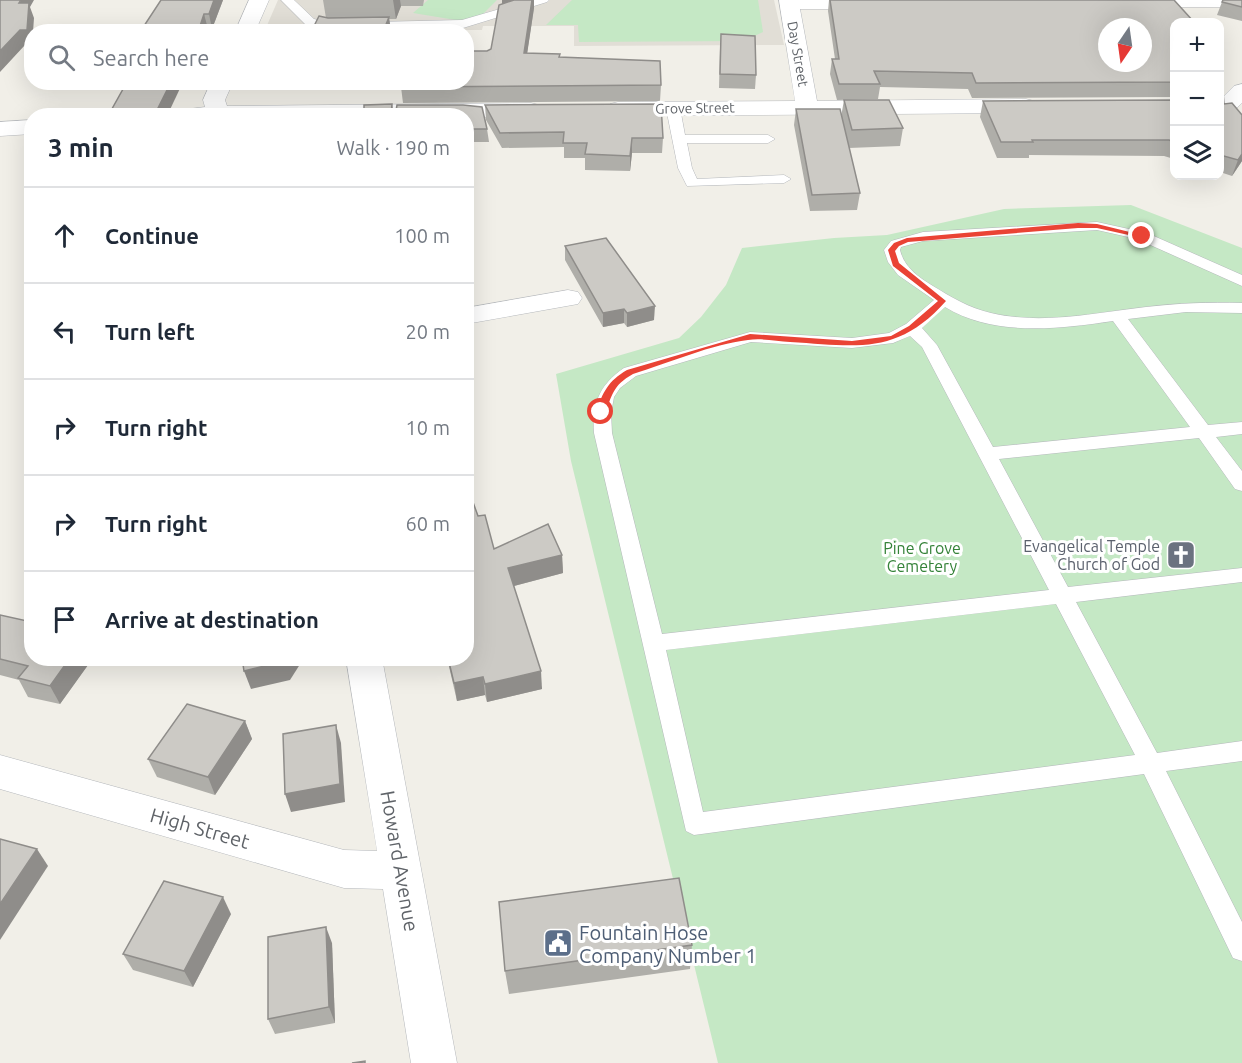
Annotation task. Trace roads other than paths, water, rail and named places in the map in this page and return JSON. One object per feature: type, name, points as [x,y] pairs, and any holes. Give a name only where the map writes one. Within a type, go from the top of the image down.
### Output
[{"type":"street","points":[[248,24],[259,0]]},
{"type":"street","points":[[1110,1],[1242,1]]},
{"type":"street","points":[[789,2],[896,3]]},
{"type":"street","name":"Day Street","points":[[789,2],[807,107]]},
{"type":"street","points":[[216,108],[214,100],[218,90]]},
{"type":"street","points":[[1224,108],[1242,91]]},
{"type":"street","name":"Grove Street","points":[[602,109],[1044,106]]},
{"type":"street","points":[[474,111],[555,110]]},
{"type":"street","points":[[1224,113],[1242,118]]},
{"type":"street","points":[[0,129],[24,128]]},
{"type":"street","points":[[474,315],[568,298]]},
{"type":"street","name":"Howard Avenue","points":[[365,666],[434,1063]]},
{"type":"street","name":"High Street","points":[[0,772],[344,869],[402,871]]},
{"type":"lane","points":[[287,0],[293,3],[302,17],[318,24]]},
{"type":"lane","points":[[462,24],[543,0]]},
{"type":"lane","points":[[673,108],[685,168],[692,183],[784,179]]},
{"type":"lane","points":[[679,139],[768,139]]},
{"type":"lane","points":[[1242,281],[1142,236],[1097,226],[923,237],[896,244],[892,250],[896,264],[942,301],[965,312],[1007,322],[1050,323],[1178,308],[1242,308]]},
{"type":"lane","points":[[942,301],[912,328],[893,338],[852,343],[750,337],[630,372],[618,379],[608,390],[601,412],[603,433],[654,643],[694,824],[1242,751]]},
{"type":"lane","points":[[1117,316],[1242,484]]},
{"type":"lane","points":[[912,328],[929,345],[987,454],[1149,763],[1242,949]]},
{"type":"lane","points":[[987,454],[1242,428]]},
{"type":"lane","points":[[654,643],[1242,575]]},
{"type":"place","name":"Evangelical Temple Church of God","points":[[1181,555]]},
{"type":"place","name":"Fountain Hose Company Number 1","points":[[558,943]]},
{"type":"park label","name":"Pine Grove Cemetery","points":[[922,557]]}]
